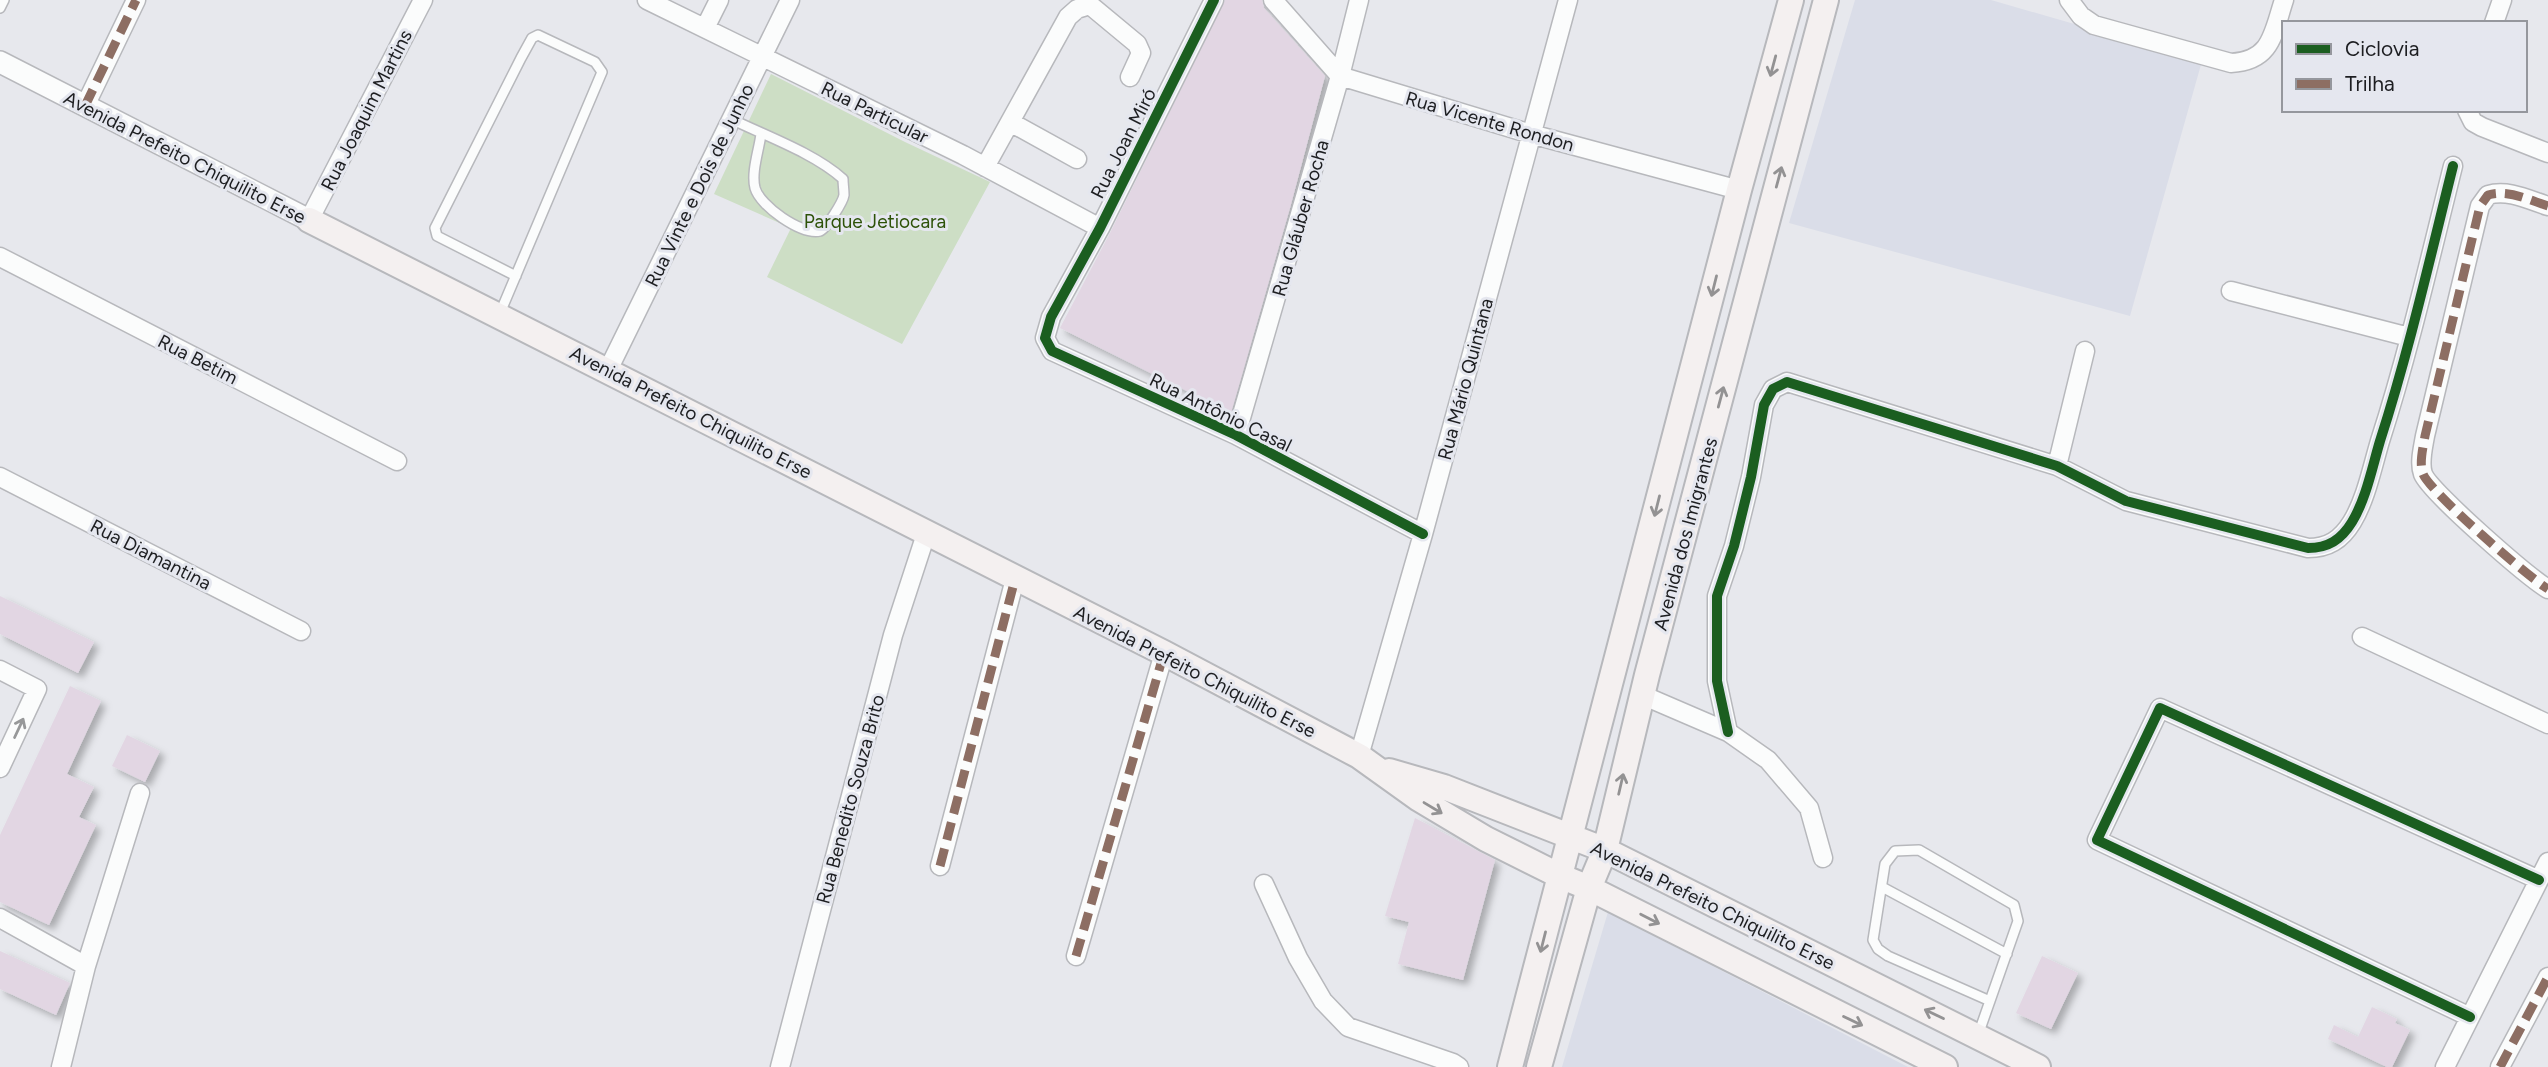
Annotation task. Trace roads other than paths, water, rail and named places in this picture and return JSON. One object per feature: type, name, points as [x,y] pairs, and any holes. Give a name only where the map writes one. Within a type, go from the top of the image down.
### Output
[{"type":"main road","name":"Avenida dos Imigrantes","points":[[1510,1067],[1738,190],[1791,0]]},
{"type":"main road","name":"Avenida dos Imigrantes","points":[[1539,1067],[1589,888],[1605,850],[1642,695],[1826,0]]},
{"type":"main road","name":"Avenida Prefeito Chiquilito Erse","points":[[309,220],[1164,653],[1368,762],[1447,816],[1560,876],[1589,888],[1945,1067]]},
{"type":"main road","points":[[1704,321],[1739,331]]},
{"type":"main road","name":"Avenida Prefeito Chiquilito Erse","points":[[1368,762],[1433,783],[1605,850],[2038,1067]]},
{"type":"street","points":[[85,106],[136,0]]},
{"type":"street","name":"Rua Joaquim Martins","points":[[309,220],[423,0]]},
{"type":"street","name":"Rua Particular","points":[[647,0],[985,167],[1100,228]]},
{"type":"street","points":[[705,28],[719,0]]},
{"type":"street","name":"Rua Vinte e Dois de Junho","points":[[608,370],[790,0]]},
{"type":"street","name":"Rua Joan Miró","points":[[1061,301],[1214,0]]},
{"type":"street","points":[[1273,0],[1340,76]]},
{"type":"street","name":"Rua Gláuber Rocha","points":[[1236,435],[1340,76],[1359,0]]},
{"type":"street","name":"Rua Mário Quintana","points":[[1368,762],[1423,534],[1567,0]]},
{"type":"street","points":[[2069,0],[2081,16],[2094,25],[2231,63],[2256,58],[2267,48],[2284,0]]},
{"type":"street","points":[[2495,21],[2502,0]]},
{"type":"street","points":[[985,167],[1068,17],[1077,9],[1090,5],[1137,44],[1141,53],[1130,78]]},
{"type":"street","name":"Avenida Prefeito Chiquilito Erse","points":[[0,62],[309,220]]},
{"type":"street","name":"Rua Vicente Rondon","points":[[1340,76],[1531,134],[1738,190]]},
{"type":"street","points":[[2468,112],[2473,122],[2482,127],[2548,153]]},
{"type":"street","points":[[1010,122],[1077,159]]},
{"type":"street","points":[[1728,732],[1717,681],[1717,596],[1734,546],[1765,405],[1773,388],[1787,382],[2057,466],[2126,501],[2308,548],[2322,548],[2343,534],[2353,521],[2362,500],[2393,400],[2453,166]]},
{"type":"street","points":[[2548,206],[2508,193],[2496,192],[2488,195],[2480,206],[2425,436],[2421,463],[2423,474],[2445,499],[2530,578],[2548,589]]},
{"type":"street","name":"Rua Betim","points":[[0,257],[397,461]]},
{"type":"street","points":[[2231,291],[2409,337]]},
{"type":"street","name":"Rua Antônio Casal","points":[[1061,301],[1051,317],[1045,338],[1052,351],[1236,435],[1423,534]]},
{"type":"street","points":[[2057,466],[2085,351]]},
{"type":"street","name":"Rua Diamantina","points":[[0,477],[302,631]]},
{"type":"street","name":"Rua Benedito Souza Brito","points":[[780,1067],[893,635],[926,534]]},
{"type":"street","points":[[940,866],[1015,579]]},
{"type":"street","points":[[2362,637],[2548,724]]},
{"type":"street","points":[[1076,956],[1164,653]]},
{"type":"street","points":[[0,670],[37,689],[0,768]]},
{"type":"street","points":[[1642,695],[1728,732],[1768,760],[1809,808],[1823,858]]},
{"type":"street","points":[[2470,1017],[2097,840],[2160,708],[2539,880]]},
{"type":"street","points":[[61,1067],[86,965],[140,793]]},
{"type":"street","points":[[2445,1067],[2548,862]]},
{"type":"street","points":[[1264,884],[1298,958],[1323,1002],[1348,1027],[1459,1067]]},
{"type":"street","points":[[0,918],[86,965]]},
{"type":"street","points":[[2500,1067],[2548,977]]},
{"type":"lane","points":[[0,8],[4,0]]},
{"type":"lane","points":[[499,315],[516,276],[602,72],[595,62],[538,35],[532,38],[521,58],[435,228],[438,236],[516,276]]},
{"type":"lane","points":[[731,119],[832,169],[843,179],[844,198],[825,228],[817,231],[794,223],[765,205],[758,196],[754,183],[761,134]]},
{"type":"lane","points":[[1978,1036],[2018,921],[2014,905],[1919,850],[1895,850],[1885,864],[1873,940],[1878,949],[1888,956],[1990,1000]]},
{"type":"lane","points":[[1882,887],[2007,954]]},
{"type":"park label","name":"Parque Jetiocara","points":[[875,221]]}]
